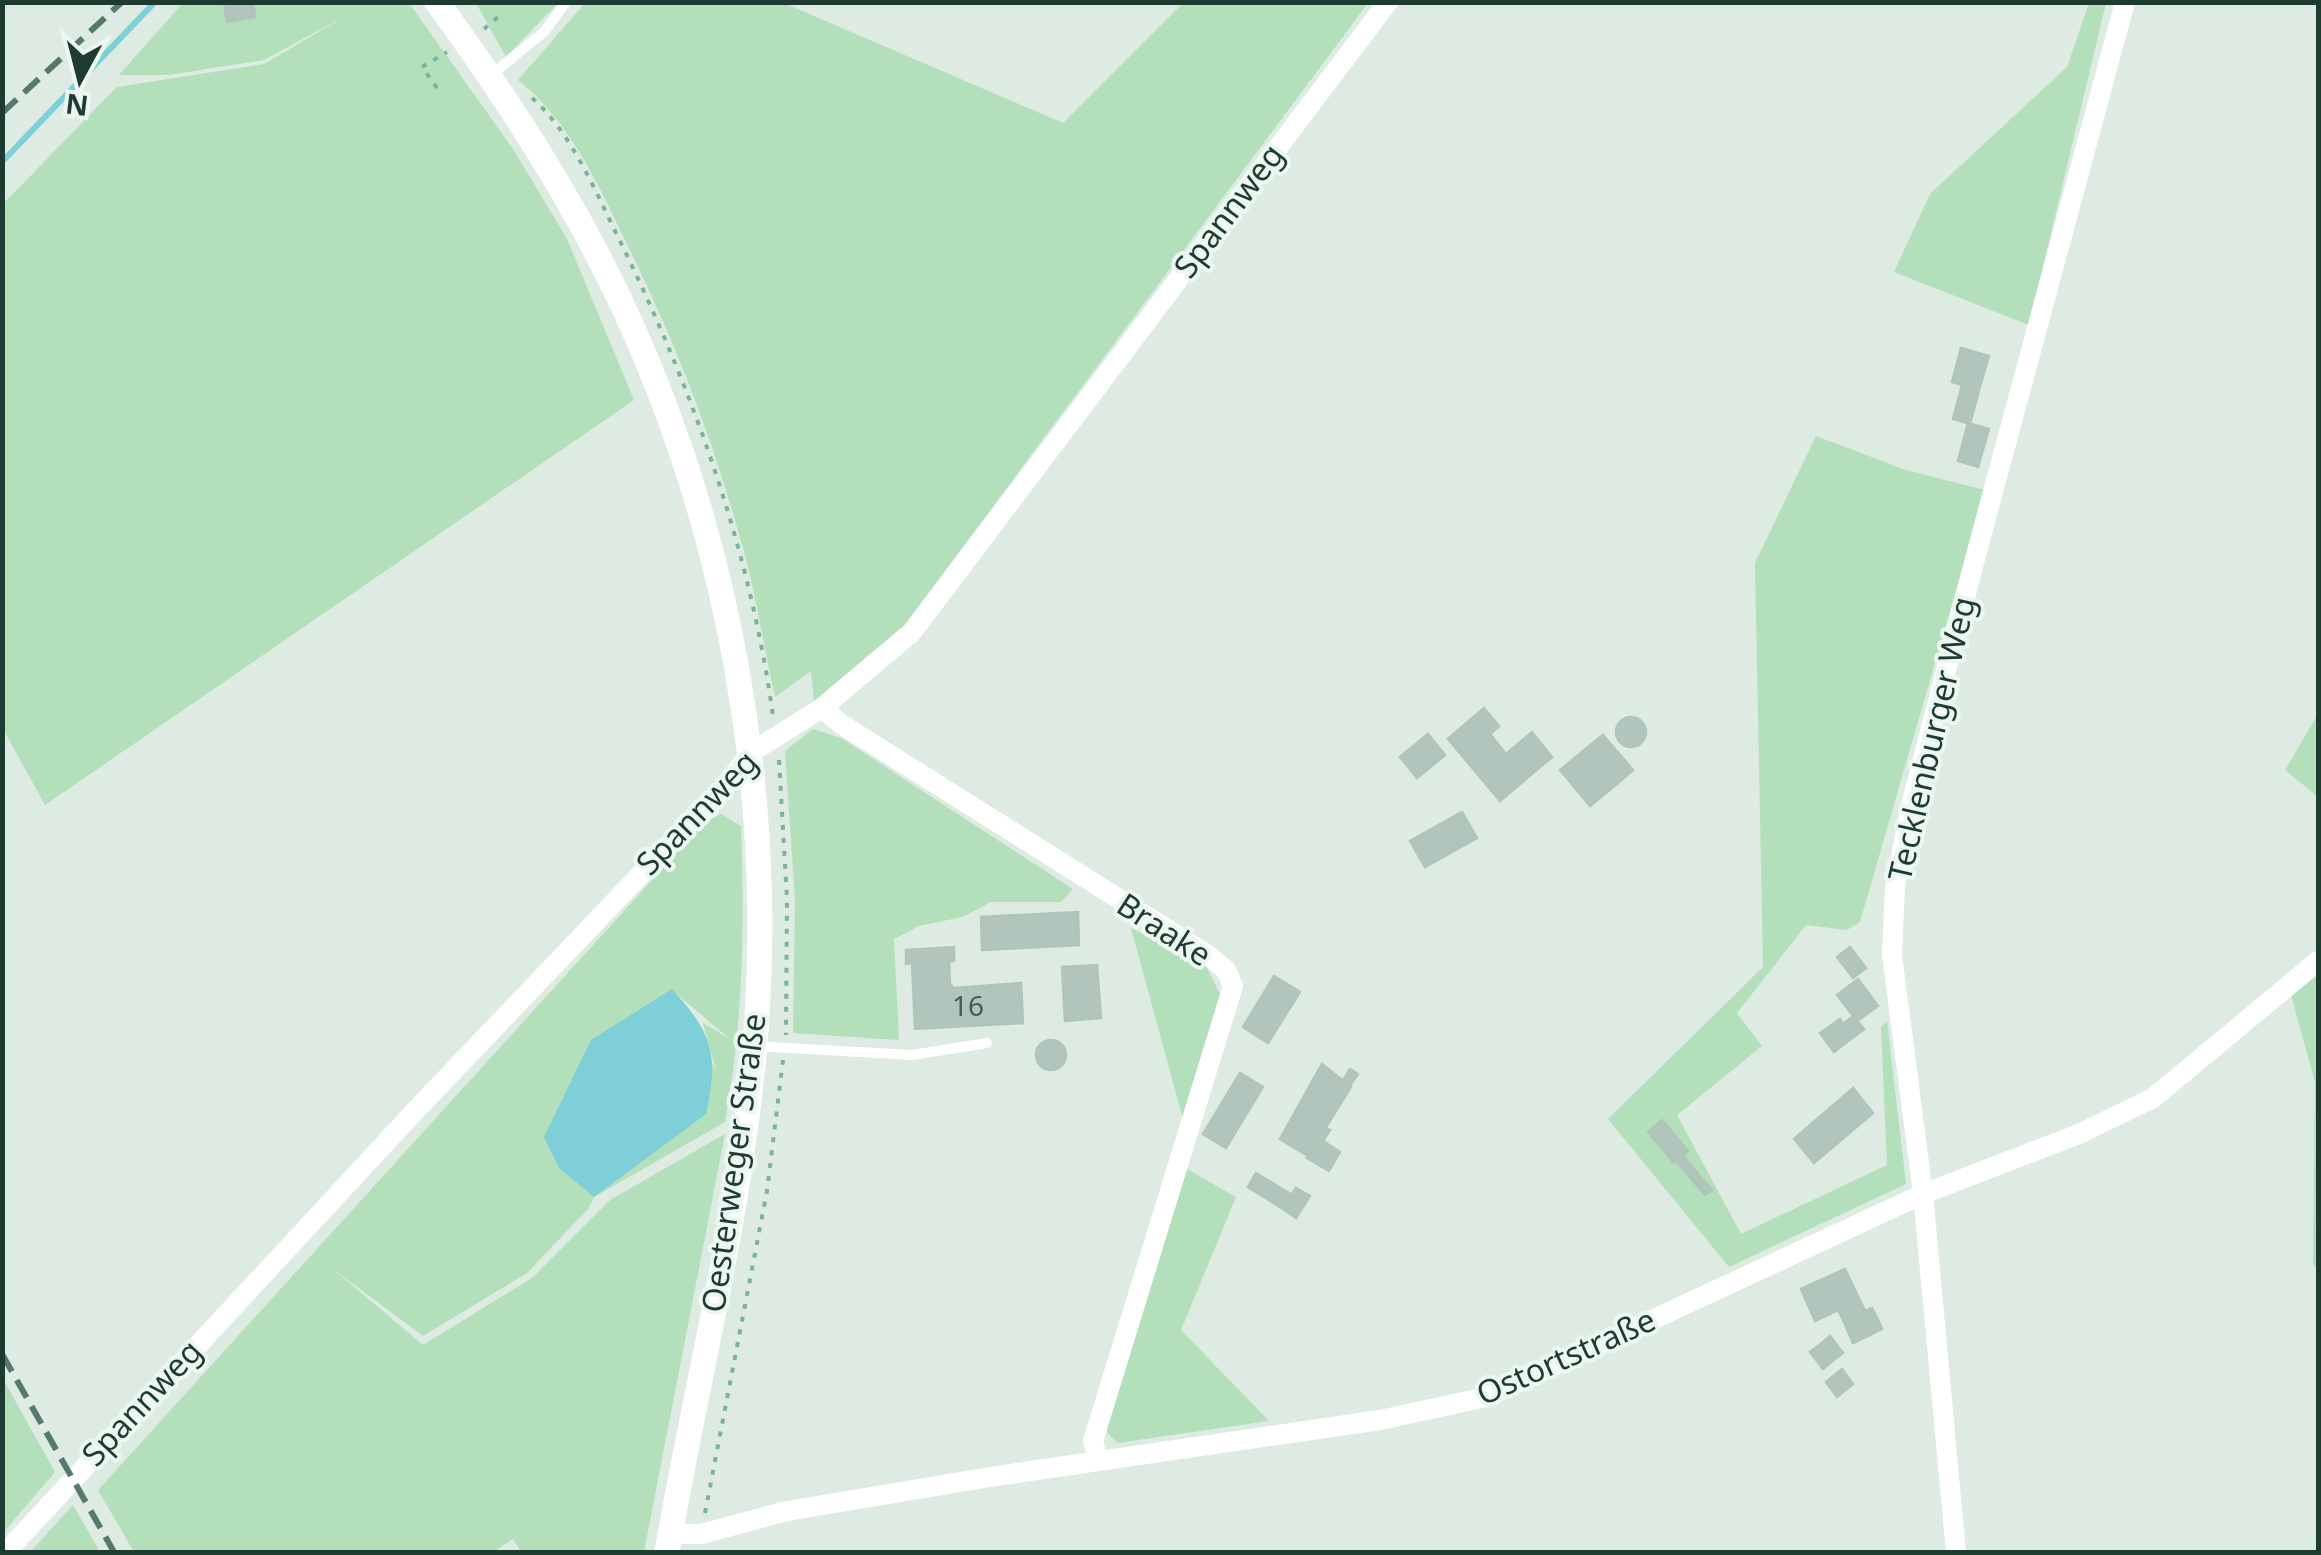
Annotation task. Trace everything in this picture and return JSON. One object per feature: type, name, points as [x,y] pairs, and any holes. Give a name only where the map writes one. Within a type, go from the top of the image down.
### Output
[{"type":"street","name":"Oesterweger Straße","points":[[437,2],[489,76],[621,303],[702,519],[750,753],[759,896],[754,1046],[738,1176],[668,1543]]},
{"type":"street","name":"Spannweg","points":[[6,1552],[429,1096],[726,786],[750,753],[822,708],[912,632],[1388,2]]},
{"type":"street","name":"Tecklenburger Weg","points":[[1956,1552],[1923,1194],[1892,955],[1895,887],[1912,801],[2125,2]]},
{"type":"street","name":"Braake","points":[[822,708],[841,724],[1208,955],[1226,970],[1233,986],[1092,1441],[1098,1460]]},
{"type":"street","name":"Ostortstraße","points":[[668,1543],[787,1511],[1098,1460],[1380,1420],[1486,1397],[1923,1194],[2062,1140],[2153,1098],[2318,961]]},
{"type":"lane","points":[[489,76],[544,32],[566,2]]},
{"type":"lane","points":[[754,1046],[912,1055],[987,1043]]},
{"type":"path","points":[[484,29],[498,17]]},
{"type":"path","points":[[474,23],[484,38]]},
{"type":"path","points":[[437,88],[422,67],[452,49]]},
{"type":"path","points":[[527,94],[548,112],[598,196],[656,314],[698,418],[734,538],[776,737],[784,811],[785,1047],[767,1191],[700,1534]]},
{"type":"green space","points":[[183,3],[409,3],[513,149],[567,239],[634,400],[45,805],[3,729],[2,205],[117,87],[264,64],[349,14],[264,60],[169,75],[119,75]]},
{"type":"green space","points":[[476,3],[558,3],[506,57]]},
{"type":"green space","points":[[585,3],[784,3],[1063,123],[1183,3],[1368,3],[903,627],[814,701],[811,671],[775,697],[739,534],[673,345],[591,172],[552,113],[518,80]]},
{"type":"green space","points":[[2089,3],[2106,3],[2029,325],[1894,272],[1930,194],[2067,67]]},
{"type":"green space","points":[[1816,436],[1906,470],[1985,490],[1860,922],[1847,930],[1806,925],[1737,1013],[1762,1046],[1677,1115],[1741,1234],[1887,1165],[1881,1027],[1887,1021],[1906,1184],[1729,1267],[1608,1119],[1763,967],[1755,563]]},
{"type":"green space","points":[[2318,714],[2318,797],[2285,770]]},
{"type":"green space","points":[[813,729],[841,738],[1073,889],[1061,902],[991,902],[962,917],[919,926],[894,939],[899,1040],[793,1033],[795,899],[785,751]]},
{"type":"green space","points":[[721,814],[741,826],[741,974],[725,1122],[594,1197],[588,1209],[527,1273],[423,1336],[333,1269],[423,1345],[532,1278],[610,1200],[725,1134],[644,1552],[521,1552],[513,1539],[493,1552],[134,1552],[98,1490],[703,824]],"holes":[[[672,990],[730,1039],[703,1023],[716,1070]]]},
{"type":"green space","points":[[1131,928],[1206,966],[1224,1002],[1184,1123]]},
{"type":"green space","points":[[2318,975],[2318,1269],[2313,1264],[2315,1082],[2291,995]]},
{"type":"green space","points":[[1187,1169],[1236,1197],[1181,1330],[1269,1421],[1117,1443],[1104,1429]]},
{"type":"green space","points":[[3,1379],[55,1472],[2,1533]]},
{"type":"green space","points":[[73,1505],[100,1552],[30,1552]]},
{"type":"water","points":[[672,989],[696,1019],[709,1046],[712,1076],[706,1114],[594,1197],[559,1168],[544,1137],[591,1040]]},
{"type":"building","points":[[224,2],[253,2],[255,17],[227,22]]},
{"type":"building","points":[[1961,348],[1989,356],[1979,390],[1952,382]]},
{"type":"building","points":[[1962,385],[1979,390],[1970,424],[1953,419]]},
{"type":"building","points":[[1968,423],[1989,429],[1978,467],[1958,461]]},
{"type":"building","points":[[1484,708],[1499,726],[1490,734],[1506,754],[1532,732],[1552,757],[1500,801],[1448,739]]},
{"type":"building","points":[[1631,717],[1642,721],[1646,732],[1642,743],[1631,747],[1620,743],[1616,732],[1620,721]]},
{"type":"building","points":[[1428,734],[1445,755],[1417,778],[1400,757]]},
{"type":"building","points":[[1603,735],[1633,770],[1618,783],[1588,747]]},
{"type":"building","points":[[1588,747],[1618,783],[1590,806],[1560,770]]},
{"type":"building","points":[[1462,812],[1477,838],[1425,867],[1410,841]]},
{"type":"building","points":[[1078,912],[1079,945],[982,950],[981,917]]},
{"type":"building","points":[[954,947],[954,961],[949,961],[950,984],[954,988],[1021,983],[1023,1023],[915,1029],[912,963],[906,964],[906,950]]},
{"type":"building","points":[[1850,947],[1860,960],[1847,970],[1837,957]]},
{"type":"building","points":[[1860,960],[1866,968],[1853,978],[1847,970]]},
{"type":"building","points":[[1097,965],[1101,1018],[1065,1021],[1062,967]]},
{"type":"building","points":[[1274,976],[1300,992],[1268,1043],[1243,1027]]},
{"type":"building","points":[[1858,979],[1878,1006],[1857,1021],[1837,995]]},
{"type":"building","points":[[1853,1016],[1864,1029],[1834,1052],[1820,1033],[1840,1019],[1843,1024]]},
{"type":"building","points":[[1051,1040],[1062,1044],[1066,1055],[1062,1066],[1051,1070],[1040,1066],[1036,1055],[1040,1044]]},
{"type":"building","points":[[1322,1064],[1351,1087],[1308,1156],[1280,1139]]},
{"type":"building","points":[[1350,1069],[1358,1074],[1350,1086],[1342,1082]]},
{"type":"building","points":[[1240,1073],[1263,1087],[1226,1148],[1203,1134]]},
{"type":"building","points":[[1853,1088],[1873,1113],[1814,1163],[1794,1139]]},
{"type":"building","points":[[1662,1120],[1688,1151],[1674,1163],[1648,1132]]},
{"type":"building","points":[[1326,1128],[1330,1130],[1323,1141],[1340,1152],[1329,1171],[1307,1158]]},
{"type":"building","points":[[1683,1156],[1712,1190],[1705,1195],[1676,1161]]},
{"type":"building","points":[[1256,1173],[1292,1195],[1283,1209],[1248,1187]]},
{"type":"building","points":[[1296,1188],[1310,1196],[1296,1218],[1283,1209]]},
{"type":"building","points":[[1845,1269],[1865,1311],[1872,1308],[1878,1320],[1866,1326],[1860,1314],[1844,1322],[1838,1310],[1815,1321],[1801,1289]]},
{"type":"building","points":[[1860,1314],[1870,1335],[1853,1343],[1844,1322]]},
{"type":"building","points":[[1878,1320],[1882,1329],[1870,1335],[1866,1326]]},
{"type":"building","points":[[1830,1336],[1843,1353],[1836,1358],[1823,1342]]},
{"type":"building","points":[[1823,1342],[1836,1358],[1823,1369],[1810,1352]]},
{"type":"building","points":[[1842,1369],[1853,1384],[1837,1397],[1826,1382]]},
{"type":"waterway","points":[[2,162],[155,2]]},
{"type":"railway","points":[[2,113],[122,2]]},
{"type":"railway","points":[[2,1354],[114,1552]]}]
